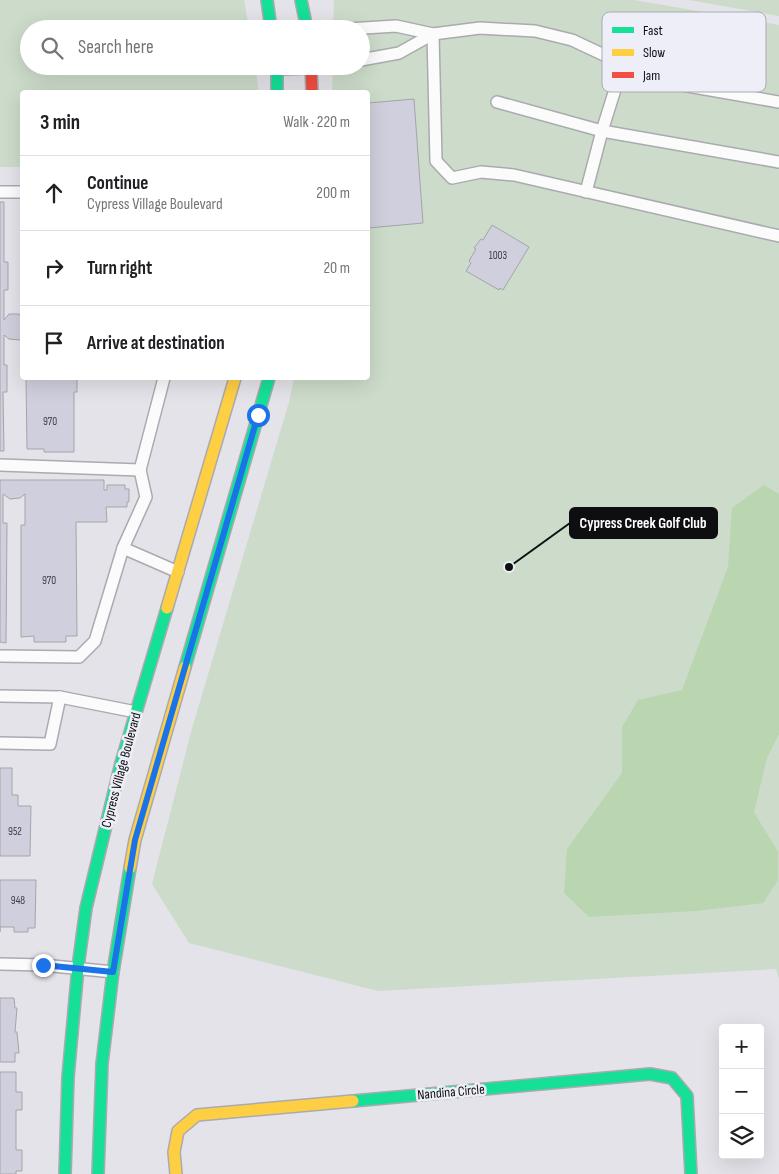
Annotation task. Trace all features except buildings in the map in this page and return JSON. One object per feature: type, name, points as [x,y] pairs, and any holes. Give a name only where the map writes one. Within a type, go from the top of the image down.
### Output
[{"type":"street","points":[[267,0],[270,20]]},
{"type":"street","points":[[301,0],[305,20]]},
{"type":"street","points":[[277,75],[277,90]]},
{"type":"street","points":[[312,90],[314,75]]},
{"type":"street","name":"Cypress Village Boulevard","points":[[65,1174],[68,1077],[78,967],[86,908],[121,764],[234,380]]},
{"type":"street","points":[[98,1174],[102,1064],[113,972],[135,840],[268,380]]},
{"type":"street","name":"Nandina Circle","points":[[176,1174],[174,1152],[178,1131],[197,1115],[650,1074],[672,1078],[686,1096],[692,1174]]},
{"type":"lane","points":[[370,28],[396,26],[433,34],[480,28],[535,31],[572,40],[602,54]]},
{"type":"lane","points":[[370,58],[399,53],[433,34]]},
{"type":"lane","points":[[433,34],[436,161],[452,178],[481,172],[514,175],[779,236]]},
{"type":"lane","points":[[586,192],[614,92]]},
{"type":"lane","points":[[722,92],[779,102]]},
{"type":"lane","points":[[497,102],[602,131],[779,162]]},
{"type":"lane","points":[[0,192],[20,192]]},
{"type":"lane","points":[[0,656],[79,657],[95,641],[123,548],[146,497],[140,470],[163,380]]},
{"type":"lane","points":[[0,465],[140,470]]},
{"type":"lane","points":[[123,548],[178,572]]},
{"type":"lane","points":[[0,696],[60,697],[136,712]]},
{"type":"lane","points":[[0,743],[50,744],[60,697]]},
{"type":"lane","points":[[0,964],[78,967],[113,972]]},
{"type":"shaded area","points":[[0,0],[244,0],[247,20],[20,20],[20,75],[256,75],[259,90],[20,90],[20,167],[0,167]]},
{"type":"shaded area","points":[[334,0],[634,0],[704,12],[602,12],[602,92],[766,92],[766,23],[779,25],[779,979],[776,969],[378,991],[189,943],[152,884],[191,732],[289,402],[294,380],[370,380],[370,90],[332,90],[333,75],[370,75],[370,20],[333,20]]},
{"type":"shaded area","points":[[689,0],[779,0],[779,16],[766,14],[766,12]]},
{"type":"shaded area","points":[[764,485],[779,494],[779,734],[767,758],[754,812],[778,852],[778,880],[763,903],[696,911],[589,917],[564,893],[567,849],[622,773],[622,727],[638,700],[682,690],[728,567],[732,508]]},
{"type":"traffic: fast","points":[[267,0],[270,20]]},
{"type":"traffic: fast","points":[[301,0],[305,20]]},
{"type":"traffic: fast","points":[[277,75],[277,90]]},
{"type":"traffic: fast","points":[[185,667],[268,380]]},
{"type":"traffic: fast","points":[[65,1174],[68,1077],[78,967],[86,908],[121,763],[167,608]]},
{"type":"traffic: fast","points":[[98,1174],[102,1064],[113,972],[130,868]]},
{"type":"traffic: fast","points":[[353,1101],[650,1074],[672,1078],[687,1096],[691,1174]]},
{"type":"traffic: slow","points":[[167,608],[234,380]]},
{"type":"traffic: slow","points":[[130,868],[135,840],[185,667]]},
{"type":"traffic: slow","points":[[176,1174],[174,1152],[178,1131],[197,1115],[353,1101]]},
{"type":"traffic: jam","points":[[311,75],[312,90]]},
{"type":"place","name":"Cypress Creek Golf Club","points":[[509,567]]},
{"type":"route","points":[[43,965],[113,972],[135,840],[258,415]]}]
